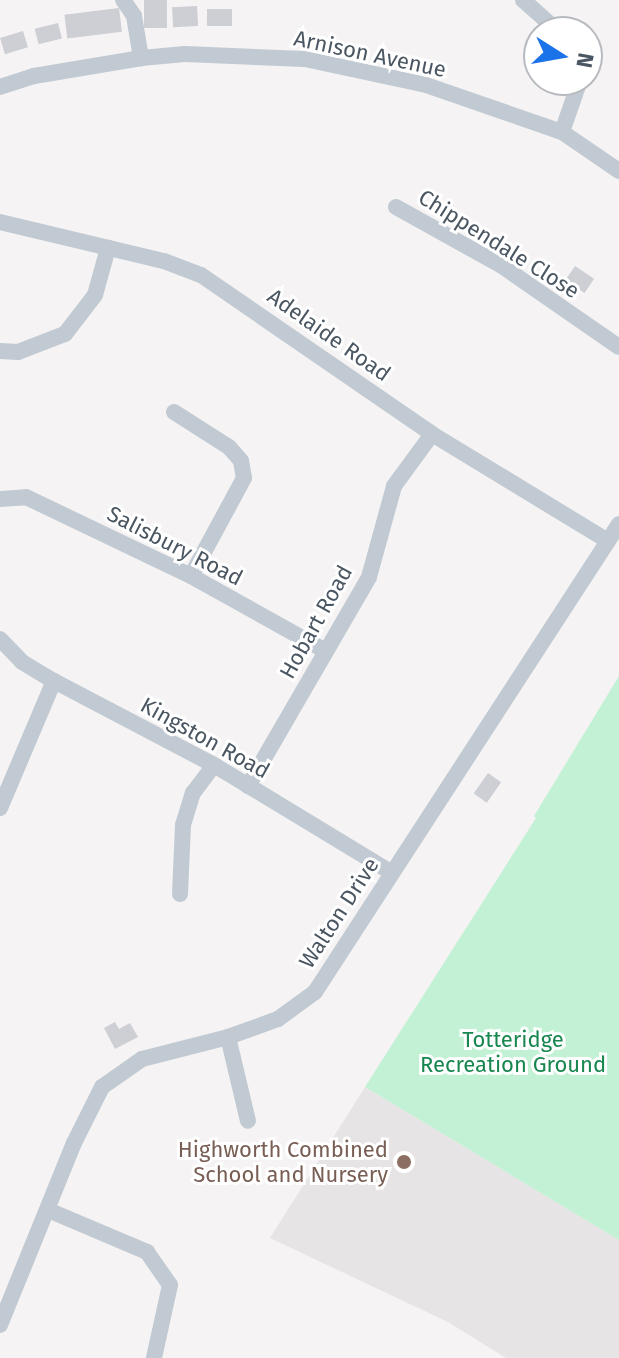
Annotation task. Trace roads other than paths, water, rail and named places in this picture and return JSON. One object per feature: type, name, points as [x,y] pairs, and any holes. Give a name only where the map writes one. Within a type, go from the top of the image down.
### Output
[{"type":"street","points":[[123,0],[134,16],[141,58]]},
{"type":"street","points":[[523,0],[541,16]]},
{"type":"street","name":"Arnison Avenue","points":[[0,87],[34,76],[141,58],[198,54],[305,59],[426,85],[562,132],[619,171]]},
{"type":"street","points":[[562,132],[574,96]]},
{"type":"street","name":"Chippendale Close","points":[[396,207],[502,266],[619,347]]},
{"type":"street","name":"Adelaide Road","points":[[0,222],[164,261],[201,275],[432,434],[608,541]]},
{"type":"street","points":[[0,351],[18,352],[65,334],[95,295],[108,248]]},
{"type":"street","points":[[174,412],[229,447],[241,461],[244,478],[191,576]]},
{"type":"street","name":"Hobart Road","points":[[248,786],[369,577],[394,486],[432,434]]},
{"type":"street","name":"Salisbury Road","points":[[0,499],[26,497],[191,576],[326,651]]},
{"type":"street","name":"Walton Drive","points":[[0,1325],[102,1087],[142,1059],[228,1037],[278,1019],[315,992],[619,524]]},
{"type":"street","name":"Kingston Road","points":[[0,639],[22,662],[214,765],[392,873]]},
{"type":"street","points":[[0,808],[54,681]]},
{"type":"street","points":[[180,894],[183,825],[193,793],[214,765]]},
{"type":"street","points":[[228,1037],[248,1121]]},
{"type":"street","points":[[48,1210],[147,1252],[170,1285],[154,1358]]},
{"type":"place","name":"Highworth Combined School and Nursery","points":[[404,1162]]},
{"type":"park label","name":"Totteridge Recreation Ground","points":[[513,1052]]}]
